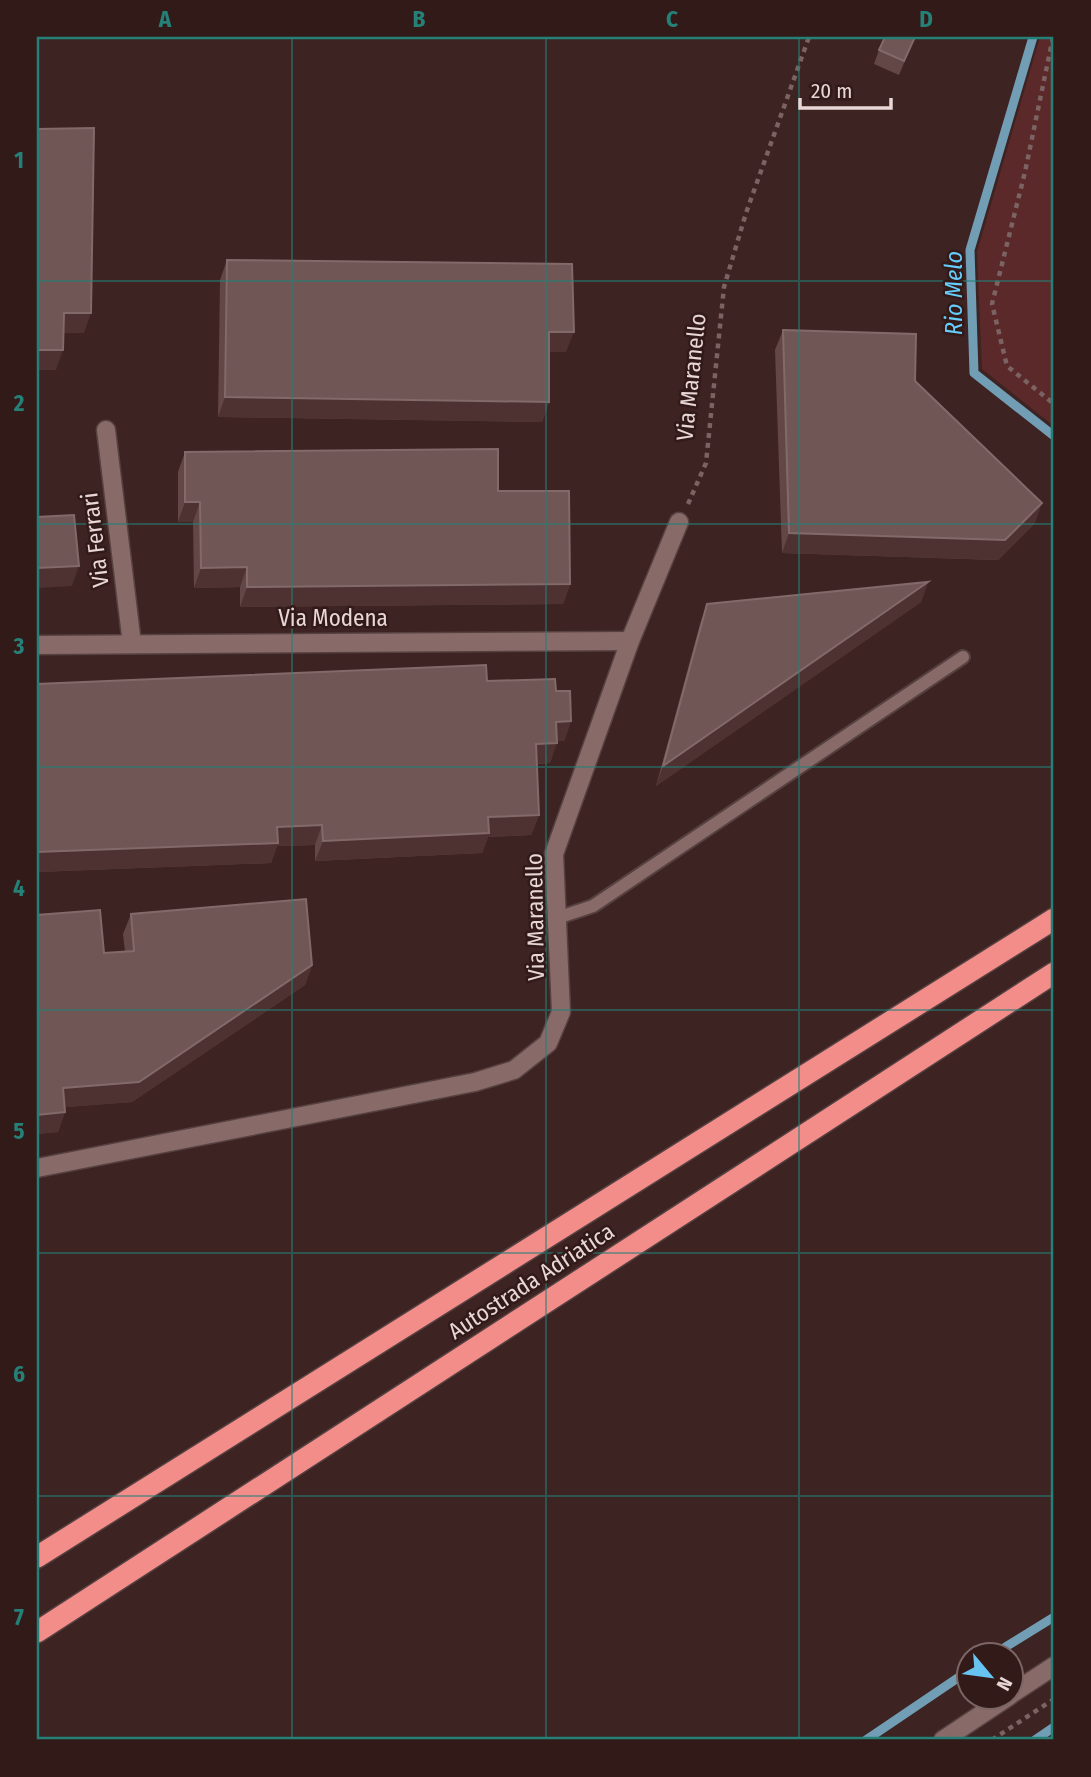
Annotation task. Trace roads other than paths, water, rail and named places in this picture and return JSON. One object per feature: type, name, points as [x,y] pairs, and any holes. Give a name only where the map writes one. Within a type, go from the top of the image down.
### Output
[{"type":"highway","name":"Autostrada Adriatica","points":[[37,1557],[1054,919]]},
{"type":"highway","name":"Autostrada Adriatica","points":[[37,1632],[1054,974]]},
{"type":"street","name":"Via Ferrari","points":[[106,430],[132,644]]},
{"type":"street","name":"Via Maranello","points":[[37,1168],[475,1082],[514,1070],[548,1043],[561,1012],[554,854],[630,641],[680,522]]},
{"type":"street","name":"Via Modena","points":[[37,645],[630,641]]},
{"type":"street","points":[[1024,1686],[1054,1666]]},
{"type":"street","points":[[943,1740],[988,1710]]},
{"type":"lane","points":[[557,918],[593,906],[963,657]]},
{"type":"waterway","name":"Rio Melo","points":[[1033,37],[970,250],[974,373],[1054,436]]},
{"type":"waterway","points":[[1017,1640],[1054,1617]]},
{"type":"waterway","points":[[866,1740],[954,1680]]},
{"type":"waterway","points":[[1035,1740],[1054,1727]]}]
